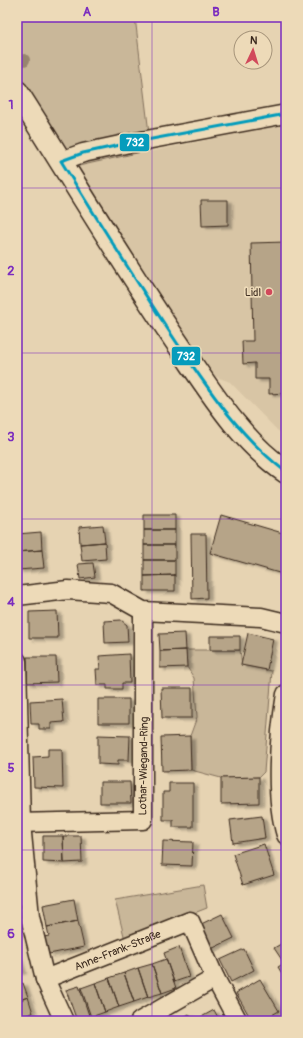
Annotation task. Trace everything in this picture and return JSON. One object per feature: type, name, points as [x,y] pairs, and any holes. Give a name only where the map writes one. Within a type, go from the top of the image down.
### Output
[{"type":"street","points":[[17,92],[159,316],[226,414],[260,451],[286,472]]},
{"type":"street","points":[[61,161],[83,153],[125,144],[286,114]]},
{"type":"street","points":[[17,596],[68,590],[111,593],[143,611],[261,617],[286,623]]},
{"type":"street","name":"Lothar-Wiegand-Ring","points":[[19,823],[144,820],[143,611]]},
{"type":"street","points":[[17,661],[19,823],[30,917],[46,978],[64,1021]]},
{"type":"street","points":[[286,694],[280,745],[279,772],[282,820],[286,835]]},
{"type":"street","name":"Anne-Frank-Straße","points":[[46,978],[190,921],[215,978]]},
{"type":"street","points":[[140,1021],[215,978],[238,1021]]},
{"type":"shaded area","points":[[17,17],[135,17],[151,150],[74,167],[23,88],[17,52]]},
{"type":"shaded area","points":[[286,124],[286,436],[277,430],[230,382],[206,373],[74,167]]},
{"type":"shaded area","points":[[186,650],[240,650],[242,665],[272,671],[264,772],[259,777],[221,778],[191,770],[190,736],[197,717],[194,678],[187,667]]},
{"type":"shaded area","points":[[203,885],[207,908],[125,940],[115,900]]},
{"type":"building","points":[[201,200],[228,200],[228,225],[202,226]]},
{"type":"building","name":"Lidl","points":[[286,242],[286,393],[269,394],[269,379],[255,379],[255,363],[243,364],[242,341],[253,341],[251,243]]},
{"type":"building","points":[[144,515],[175,515],[175,530],[144,530]]},
{"type":"building","points":[[221,515],[286,534],[286,575],[210,553]]},
{"type":"building","points":[[103,525],[105,542],[80,544],[79,527]]},
{"type":"building","points":[[144,530],[175,530],[175,545],[144,545]]},
{"type":"building","points":[[41,532],[42,550],[17,552],[17,534]]},
{"type":"building","points":[[191,534],[206,534],[207,598],[192,599]]},
{"type":"building","points":[[105,542],[106,559],[82,561],[80,544]]},
{"type":"building","points":[[144,545],[175,545],[175,560],[144,560]]},
{"type":"building","points":[[42,550],[44,568],[18,570],[17,552]]},
{"type":"building","points":[[144,560],[175,560],[175,575],[144,576]]},
{"type":"building","points":[[93,563],[95,577],[80,579],[78,564]]},
{"type":"building","points":[[175,575],[175,591],[144,591],[144,576]]},
{"type":"building","points":[[57,611],[58,638],[29,638],[29,612]]},
{"type":"building","points":[[121,620],[127,625],[128,642],[105,643],[104,621]]},
{"type":"building","points":[[185,633],[186,650],[160,651],[159,634]]},
{"type":"building","points":[[248,633],[273,639],[267,670],[241,665]]},
{"type":"building","points":[[210,636],[240,636],[240,650],[210,650]]},
{"type":"building","points":[[186,650],[187,667],[160,668],[160,651]]},
{"type":"building","points":[[129,654],[130,683],[122,683],[122,689],[107,689],[107,685],[97,685],[96,669],[100,669],[99,656]]},
{"type":"building","points":[[27,657],[56,657],[57,682],[27,683]]},
{"type":"building","points":[[161,688],[192,688],[192,718],[162,718]]},
{"type":"building","points":[[62,699],[64,722],[51,723],[51,729],[39,729],[39,724],[31,724],[30,701]]},
{"type":"building","points":[[98,699],[129,699],[129,723],[98,723]]},
{"type":"building","points":[[98,735],[130,736],[129,760],[118,760],[118,765],[98,764]]},
{"type":"building","points":[[190,736],[191,770],[162,771],[161,737]]},
{"type":"building","points":[[48,749],[62,749],[63,788],[34,787],[33,757],[48,756]]},
{"type":"building","points":[[259,777],[259,803],[221,804],[221,778]]},
{"type":"building","points":[[100,782],[130,782],[131,803],[100,803]]},
{"type":"building","points":[[169,783],[193,783],[193,827],[173,827],[173,820],[163,820],[163,792],[169,792]]},
{"type":"building","points":[[262,816],[265,838],[233,843],[230,820]]},
{"type":"building","points":[[43,836],[63,836],[64,863],[43,862]]},
{"type":"building","points":[[63,836],[81,836],[82,862],[64,863]]},
{"type":"building","points":[[163,841],[193,842],[192,866],[162,865]]},
{"type":"building","points":[[264,844],[274,875],[243,885],[233,854]]},
{"type":"building","points":[[74,899],[78,921],[47,927],[43,905]]},
{"type":"building","points":[[222,914],[234,938],[209,950],[197,926]]},
{"type":"building","points":[[78,921],[84,947],[49,954],[44,937],[49,936],[47,927]]},
{"type":"building","points":[[286,941],[286,962],[284,963],[274,948]]},
{"type":"building","points":[[179,947],[189,977],[174,982],[164,953]]},
{"type":"building","points":[[244,949],[254,970],[231,982],[220,960]]},
{"type":"building","points":[[17,955],[22,971],[17,972]]},
{"type":"building","points":[[166,959],[176,988],[162,993],[152,964]]},
{"type":"building","points":[[286,962],[286,980],[278,967]]},
{"type":"building","points":[[152,964],[162,993],[148,997],[138,968]]},
{"type":"building","points":[[138,968],[148,997],[134,1002],[124,973]]},
{"type":"building","points":[[124,973],[134,1002],[119,1007],[109,978]]},
{"type":"building","points":[[109,978],[119,1007],[105,1012],[95,983]]},
{"type":"building","points":[[260,979],[279,1011],[261,1021],[252,1021],[236,993]]},
{"type":"building","points":[[23,983],[28,997],[17,1001],[17,985]]},
{"type":"building","points":[[95,983],[105,1012],[91,1017],[81,988]]},
{"type":"building","points":[[79,986],[91,1021],[77,1021],[66,990]]},
{"type":"building","points":[[28,997],[33,1013],[17,1018],[17,1001]]},
{"type":"building","points":[[214,1010],[220,1021],[196,1020]]},
{"type":"building","points":[[189,1014],[193,1021],[177,1021]]},
{"type":"transit line","name":"732","points":[[286,114],[125,144],[83,153],[61,161],[147,298],[213,395],[254,444],[286,472]]},
{"type":"place","name":"Lidl","points":[[269,292]]}]
